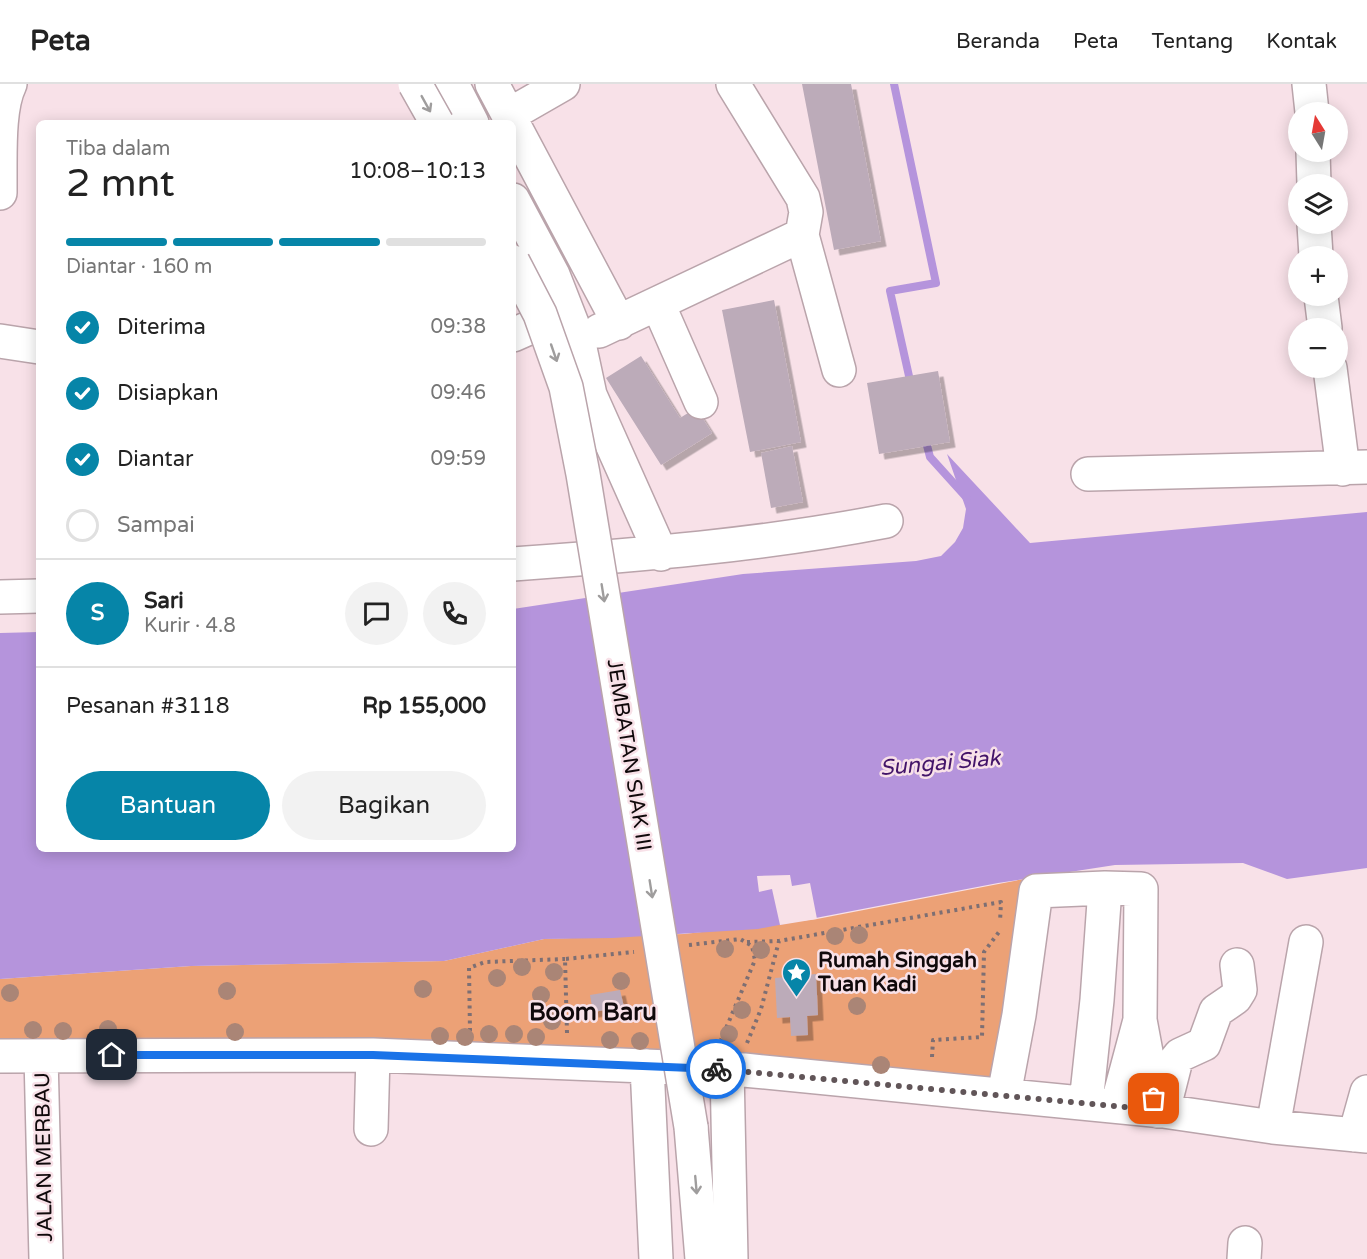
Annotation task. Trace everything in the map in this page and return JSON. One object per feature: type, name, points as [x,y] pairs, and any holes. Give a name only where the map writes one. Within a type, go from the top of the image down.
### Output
[{"type":"street","points":[[0,193],[0,111],[4,93],[10,84]]},
{"type":"street","points":[[416,84],[435,120]]},
{"type":"street","points":[[452,84],[470,120]]},
{"type":"street","points":[[492,84],[512,120]]},
{"type":"street","points":[[509,115],[563,84]]},
{"type":"street","points":[[733,84],[803,198],[806,212],[802,235],[839,370]]},
{"type":"street","points":[[1309,84],[1311,102]]},
{"type":"street","points":[[516,128],[620,323]]},
{"type":"street","points":[[516,206],[553,275],[572,325],[590,395],[661,554]]},
{"type":"street","points":[[516,334],[572,325],[620,323],[802,235]]},
{"type":"street","name":"JEMBATAN SIAK III","points":[[516,268],[540,314],[566,387],[583,474],[691,1127],[702,1259]]},
{"type":"street","points":[[658,304],[701,402]]},
{"type":"street","points":[[0,341],[36,347]]},
{"type":"street","points":[[1088,474],[1355,468],[1332,378]]},
{"type":"street","points":[[516,564],[661,554],[829,532],[886,521]]},
{"type":"street","points":[[0,597],[36,596]]},
{"type":"street","points":[[1101,1105],[1097,1000],[1105,888]]},
{"type":"street","points":[[1004,1095],[1019,1015],[1036,891],[1141,889],[1140,1020],[1160,1111]]},
{"type":"street","points":[[1273,1127],[1306,942]]},
{"type":"street","points":[[1160,1111],[1176,1060],[1180,1055],[1204,1044],[1216,1011],[1235,998],[1240,990],[1237,964]]},
{"type":"street","points":[[1101,1105],[1140,1020]]},
{"type":"street","points":[[371,1129],[373,1055]]},
{"type":"street","points":[[0,1056],[373,1055],[647,1066],[737,1061],[1004,1095],[1160,1111],[1273,1127],[1361,1136],[1367,1092]]},
{"type":"street","name":"JALAN MERBAU","points":[[41,1056],[46,1259]]},
{"type":"street","points":[[731,1259],[737,1061]]},
{"type":"street","points":[[647,1066],[656,1259]]},
{"type":"path","points":[[747,942],[779,941],[1001,902],[999,935],[984,952],[982,1037],[933,1040],[932,1057]]},
{"type":"path","points":[[753,952],[755,960],[718,1047],[737,1061],[761,1009],[779,941]]},
{"type":"path","points":[[470,1032],[470,968],[484,962],[565,959]]},
{"type":"shaded area","points":[[1029,878],[998,1081],[567,1046],[0,1041],[0,979],[191,966],[444,961],[544,939],[684,934],[817,919]]},
{"type":"water","name":"Sungai Siak","points":[[947,454],[1030,543],[1367,512],[1367,868],[1287,879],[1243,863],[1115,865],[998,883],[758,929],[613,938],[544,939],[444,961],[191,966],[0,979],[0,633],[36,632],[36,852],[516,852],[516,609],[743,574],[916,561],[941,556],[955,542],[963,528],[966,509]]},
{"type":"pier","points":[[790,875],[792,886],[810,883],[817,919],[780,925],[772,889],[759,892],[757,876]]},
{"type":"building","points":[[802,84],[851,84],[881,241],[834,250]]},
{"type":"building","points":[[774,300],[801,442],[750,452],[722,310]]},
{"type":"building","points":[[641,356],[680,418],[696,408],[712,433],[661,465],[606,378]]},
{"type":"building","points":[[938,371],[950,442],[879,454],[867,383]]},
{"type":"building","points":[[792,446],[803,502],[771,508],[761,453]]},
{"type":"building","points":[[803,962],[804,975],[816,974],[818,1015],[807,1016],[808,1035],[791,1036],[790,1017],[777,1018],[775,978],[787,977],[786,963]]},
{"type":"building","points":[[620,990],[624,1007],[593,1012],[590,995]]},
{"type":"waterway","points":[[894,84],[936,283],[890,291],[911,385]]},
{"type":"waterway","points":[[925,438],[930,457],[967,498]]},
{"type":"way so far","points":[[716,1069],[1157,1110],[1154,1099]]},
{"type":"place","name":"Rumah Singgah Tuan Kadi","points":[[797,998]]},
{"type":"district","name":"Boom Baru","points":[[593,1012]]},
{"type":"route","points":[[112,1055],[373,1055],[716,1069]]}]
